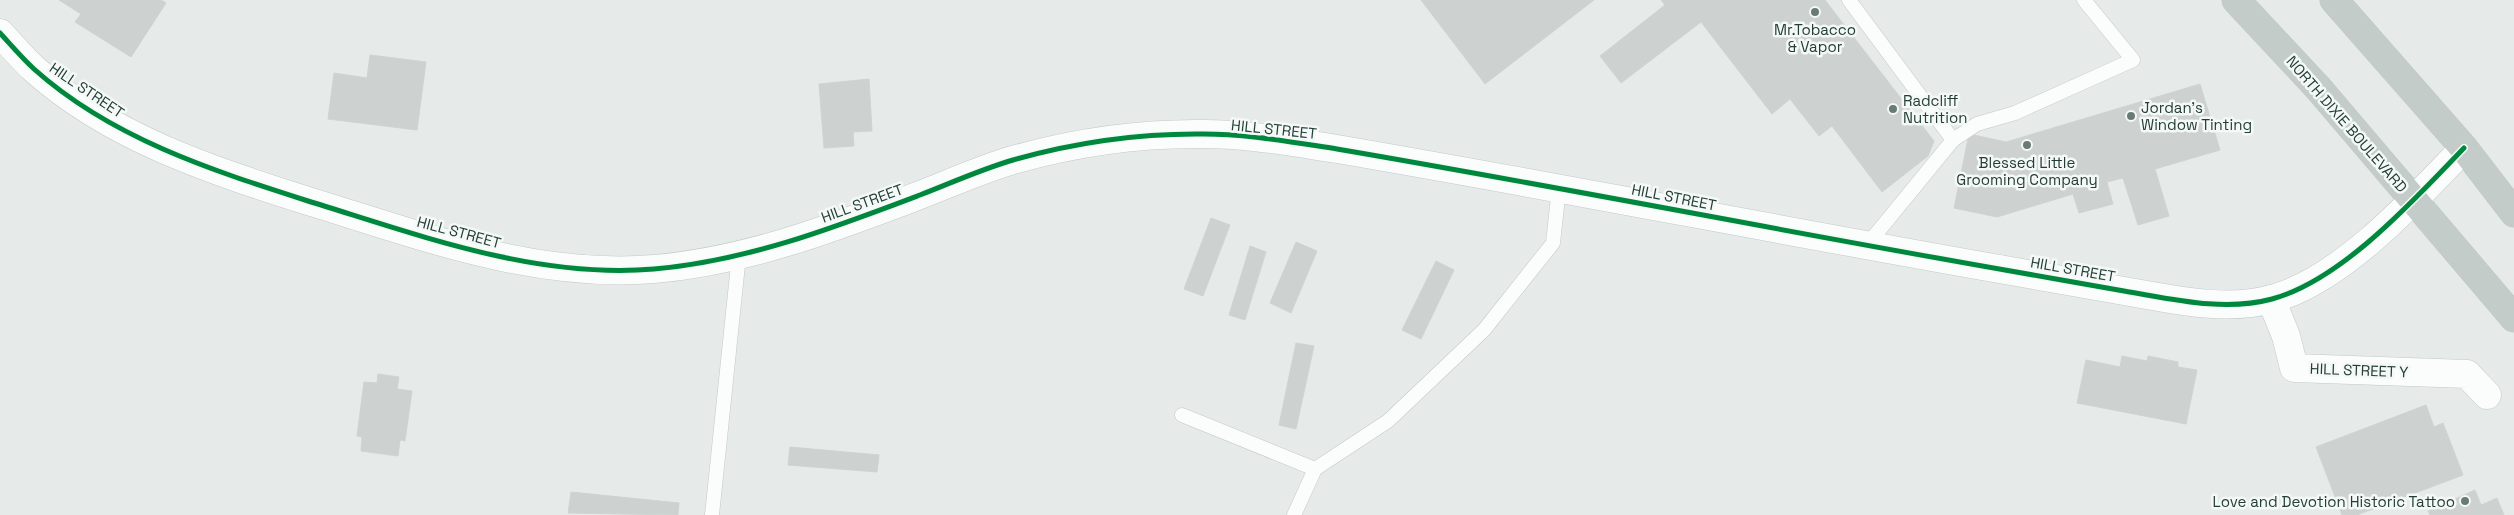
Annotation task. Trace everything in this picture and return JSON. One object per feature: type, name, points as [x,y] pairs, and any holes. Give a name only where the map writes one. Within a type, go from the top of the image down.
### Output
[{"type":"highway","name":"NORTH DIXIE BOULEVARD","points":[[2236,0],[2319,89],[2514,318]]},
{"type":"highway","points":[[2334,0],[2464,148],[2514,213]]},
{"type":"street","name":"HILL STREET","points":[[0,33],[35,70],[92,112],[157,148],[226,175],[440,242],[517,260],[587,270],[653,269],[739,255],[777,246],[836,227],[1010,161],[1070,145],[1134,136],[1199,134],[1267,139],[1356,152],[2182,301],[2229,305],[2271,299],[2307,286],[2336,268],[2413,201],[2464,148]]},
{"type":"street","name":"HILL STREET Y","points":[[2271,299],[2286,336],[2294,368],[2467,374],[2487,395]]},
{"type":"lane","points":[[1849,0],[1953,140]]},
{"type":"lane","points":[[1867,245],[1953,140],[1977,124],[2015,113],[2133,60],[2084,0]]},
{"type":"lane","points":[[1294,515],[1315,469],[1388,421],[1484,330],[1553,243],[1559,188]]},
{"type":"lane","points":[[712,515],[739,255]]},
{"type":"lane","points":[[1182,415],[1315,469]]},
{"type":"building","points":[[59,0],[161,0],[166,3],[131,57],[75,22],[81,14]]},
{"type":"building","points":[[1421,0],[1594,0],[1485,84]]},
{"type":"building","points":[[1661,0],[1825,0],[1934,141],[1928,156],[1882,192],[1832,126],[1819,136],[1790,99],[1772,114],[1701,22],[1621,83],[1600,56],[1665,5]]},
{"type":"building","points":[[370,55],[426,62],[417,130],[328,119],[334,73],[367,78]]},
{"type":"building","points":[[869,79],[872,131],[853,132],[854,146],[824,148],[819,84]]},
{"type":"building","points":[[2200,84],[2220,150],[2155,169],[2169,216],[2138,225],[2123,178],[2107,182],[2113,204],[2079,213],[2073,194],[1997,217],[1954,208],[1969,134],[2006,142]]},
{"type":"building","points":[[1211,218],[1230,225],[1203,296],[1184,289]]},
{"type":"building","points":[[1296,242],[1317,251],[1291,313],[1270,303]]},
{"type":"building","points":[[1250,246],[1266,252],[1245,320],[1229,315]]},
{"type":"building","points":[[1436,261],[1454,270],[1421,339],[1402,330]]},
{"type":"building","points":[[1296,343],[1314,346],[1296,429],[1279,425]]},
{"type":"building","points":[[2122,356],[2147,361],[2148,356],[2178,362],[2178,367],[2197,370],[2186,424],[2077,403],[2086,360],[2120,367]]},
{"type":"building","points":[[378,374],[399,377],[397,389],[412,391],[405,441],[400,440],[398,456],[361,451],[362,437],[357,436],[364,382],[377,383]]},
{"type":"building","points":[[2426,405],[2434,427],[2443,423],[2463,475],[2357,515],[2342,515],[2316,447]]},
{"type":"building","points":[[790,447],[879,455],[877,472],[788,465]]},
{"type":"building","name":"Love and Devotion Historic Tattoo","points":[[2475,490],[2481,505],[2497,498],[2504,515],[2430,515],[2428,511]]},
{"type":"building","points":[[571,492],[679,503],[678,515],[568,513]]},
{"type":"cycle path","points":[[0,33],[34,69],[64,93],[129,133],[199,164],[308,201],[478,252],[521,261],[565,267],[610,270],[654,269],[689,265],[756,251],[822,231],[1001,164],[1058,149],[1127,138],[1173,134],[1214,134],[1267,138],[1337,149],[2161,297],[2198,303],[2254,303],[2272,299],[2298,289],[2324,275],[2350,257],[2400,214],[2464,148]]},
{"type":"place","name":"Mr.Tobacco & Vapor","points":[[1815,12]]},
{"type":"place","name":"Radcliff Nutrition","points":[[1893,109]]},
{"type":"place","name":"Jordan's Window Tinting","points":[[2131,116]]},
{"type":"place","name":"Blessed Little Grooming Company","points":[[2027,145]]},
{"type":"place","name":"Love and Devotion Historic Tattoo","points":[[2465,501]]}]
